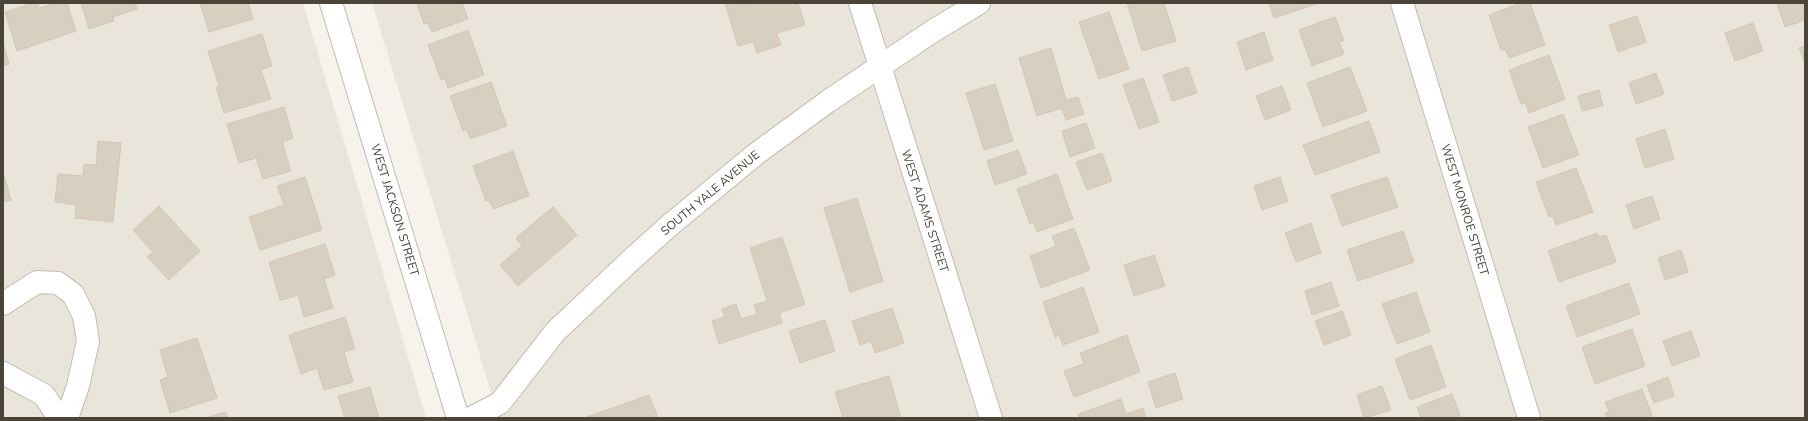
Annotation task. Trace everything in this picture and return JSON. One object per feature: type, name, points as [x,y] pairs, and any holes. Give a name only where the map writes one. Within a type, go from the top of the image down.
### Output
[{"type":"street","name":"WEST JACKSON STREET","points":[[331,3],[458,418]]},
{"type":"street","name":"WEST ADAMS STREET","points":[[860,3],[991,418]]},
{"type":"street","name":"SOUTH YALE AVENUE","points":[[471,418],[500,403],[555,332],[670,225],[756,154],[827,102],[932,31],[979,3]]},
{"type":"street","name":"WEST MONROE STREET","points":[[1402,3],[1529,418]]},
{"type":"street","points":[[3,304],[37,282],[58,283],[74,294],[84,316],[88,340],[78,386],[67,418]]},
{"type":"street","points":[[3,372],[44,395],[59,418]]},
{"type":"shaded area","points":[[3,3],[303,3],[426,418],[3,418]]},
{"type":"shaded area","points":[[372,3],[1805,3],[1805,418],[499,418]]},
{"type":"building","points":[[33,3],[38,3],[39,8],[57,3],[67,3],[76,31],[17,51],[5,12]]},
{"type":"building","points":[[81,3],[135,3],[137,9],[113,17],[114,21],[89,29]]},
{"type":"building","points":[[200,3],[248,3],[253,19],[209,32]]},
{"type":"building","points":[[417,3],[462,3],[468,19],[432,32],[428,23],[424,24]]},
{"type":"building","points":[[725,3],[742,3],[742,5],[750,3],[798,3],[805,25],[777,33],[781,45],[757,53],[753,42],[738,46]]},
{"type":"building","points":[[1127,3],[1164,3],[1176,41],[1142,51]]},
{"type":"building","points":[[1269,3],[1319,3],[1274,18]]},
{"type":"building","points":[[1521,3],[1530,3],[1545,45],[1509,58],[1505,49],[1501,50],[1489,15]]},
{"type":"building","points":[[1777,3],[1805,3],[1805,20],[1785,27]]},
{"type":"building","points":[[1109,12],[1129,69],[1099,79],[1079,22]]},
{"type":"building","points":[[1637,16],[1646,42],[1618,52],[1609,25]]},
{"type":"building","points":[[1335,17],[1344,40],[1339,42],[1344,54],[1312,66],[1299,30]]},
{"type":"building","points":[[1753,23],[1763,51],[1735,61],[1725,33]]},
{"type":"building","points":[[468,30],[484,75],[448,88],[445,79],[441,80],[428,45]]},
{"type":"building","points":[[1264,32],[1273,60],[1246,70],[1237,42]]},
{"type":"building","points":[[262,34],[272,66],[261,70],[271,99],[224,113],[216,87],[219,86],[208,51]]},
{"type":"building","points":[[3,43],[9,64],[3,66]]},
{"type":"building","points":[[1805,46],[1805,63],[1799,48]]},
{"type":"building","points":[[1051,48],[1066,100],[1078,97],[1084,114],[1066,120],[1062,108],[1037,116],[1019,58]]},
{"type":"building","points":[[1549,55],[1565,99],[1529,113],[1525,103],[1521,104],[1509,70]]},
{"type":"building","points":[[1188,67],[1197,93],[1172,101],[1163,75]]},
{"type":"building","points":[[1350,67],[1367,111],[1323,127],[1307,83]]},
{"type":"building","points":[[1656,73],[1664,94],[1636,104],[1629,83]]},
{"type":"building","points":[[1143,78],[1159,122],[1139,129],[1123,85]]},
{"type":"building","points":[[491,82],[507,126],[470,139],[467,130],[463,131],[450,96]]},
{"type":"building","points":[[995,84],[1013,141],[984,150],[966,93]]},
{"type":"building","points":[[1282,86],[1291,110],[1265,120],[1256,96]]},
{"type":"building","points":[[1599,90],[1603,106],[1582,111],[1578,96]]},
{"type":"building","points":[[284,107],[293,138],[282,142],[291,171],[263,179],[256,158],[239,163],[227,124]]},
{"type":"building","points":[[1563,114],[1579,155],[1543,168],[1528,127]]},
{"type":"building","points":[[1369,121],[1380,152],[1315,175],[1303,145]]},
{"type":"building","points":[[1086,123],[1095,148],[1070,157],[1062,131]]},
{"type":"building","points":[[1665,129],[1674,159],[1645,168],[1636,139]]},
{"type":"building","points":[[98,141],[121,143],[113,222],[75,218],[76,205],[55,202],[58,174],[83,176],[84,164],[96,165]]},
{"type":"building","points":[[1018,150],[1027,174],[995,185],[987,161]]},
{"type":"building","points":[[513,151],[529,196],[493,209],[489,200],[486,201],[473,166]]},
{"type":"building","points":[[1102,153],[1112,181],[1087,190],[1076,162]]},
{"type":"building","points":[[1576,168],[1593,212],[1556,225],[1553,216],[1549,217],[1536,182]]},
{"type":"building","points":[[3,172],[11,200],[3,202]]},
{"type":"building","points":[[1057,174],[1073,219],[1037,232],[1033,222],[1030,224],[1017,189]]},
{"type":"building","points":[[305,177],[322,230],[260,250],[249,217],[284,205],[277,186]]},
{"type":"building","points":[[1280,177],[1288,201],[1262,210],[1254,186]]},
{"type":"building","points":[[1387,177],[1398,207],[1342,226],[1331,195]]},
{"type":"building","points":[[1652,196],[1660,219],[1634,229],[1626,205]]},
{"type":"building","points":[[857,198],[883,281],[850,292],[824,208]]},
{"type":"building","points":[[159,206],[200,251],[169,280],[147,257],[153,252],[133,230]]},
{"type":"building","points":[[553,207],[577,235],[518,286],[500,265],[522,246],[516,238]]},
{"type":"building","points":[[1311,223],[1321,253],[1296,262],[1285,233]]},
{"type":"building","points":[[1074,228],[1090,270],[1041,288],[1030,256],[1056,246],[1052,236]]},
{"type":"building","points":[[1403,231],[1414,262],[1358,281],[1347,250]]},
{"type":"building","points":[[1597,233],[1599,237],[1606,235],[1616,262],[1559,282],[1548,251]]},
{"type":"building","points":[[782,237],[805,304],[779,313],[782,323],[719,344],[712,321],[725,317],[722,309],[736,304],[741,319],[757,314],[754,305],[767,301],[750,248]]},
{"type":"building","points":[[325,244],[335,275],[324,279],[333,308],[304,317],[298,295],[280,300],[269,262]]},
{"type":"building","points":[[1681,250],[1688,272],[1665,280],[1658,258]]},
{"type":"building","points":[[1154,255],[1165,286],[1134,296],[1124,265]]},
{"type":"building","points":[[1331,282],[1339,306],[1312,315],[1305,291]]},
{"type":"building","points":[[1629,283],[1640,314],[1577,337],[1566,306]]},
{"type":"building","points":[[1083,287],[1099,332],[1063,345],[1059,335],[1055,337],[1043,302]]},
{"type":"building","points":[[1416,292],[1430,332],[1397,344],[1382,304]]},
{"type":"building","points":[[892,308],[904,343],[875,353],[871,341],[860,345],[852,321]]},
{"type":"building","points":[[1342,311],[1351,335],[1324,345],[1315,321]]},
{"type":"building","points":[[345,317],[355,349],[344,352],[353,382],[324,390],[317,368],[301,374],[289,335]]},
{"type":"building","points":[[825,320],[835,351],[800,363],[789,331]]},
{"type":"building","points":[[1632,329],[1645,366],[1595,384],[1582,347]]},
{"type":"building","points":[[1691,331],[1700,356],[1672,366],[1663,341]]},
{"type":"building","points":[[1127,335],[1140,372],[1074,397],[1064,371],[1084,364],[1080,353]]},
{"type":"building","points":[[197,338],[217,398],[170,413],[160,380],[168,377],[160,350]]},
{"type":"building","points":[[1431,345],[1446,387],[1410,400],[1395,359]]},
{"type":"building","points":[[1175,373],[1183,399],[1156,408],[1148,382]]},
{"type":"building","points":[[889,376],[901,418],[843,418],[835,392]]},
{"type":"building","points":[[1668,377],[1674,396],[1654,403],[1647,385]]},
{"type":"building","points":[[1382,386],[1391,410],[1364,418],[1357,395]]},
{"type":"building","points":[[370,387],[379,418],[345,418],[338,396]]},
{"type":"building","points":[[1642,389],[1653,418],[1607,418],[1605,413],[1609,411],[1605,402]]},
{"type":"building","points":[[1452,394],[1461,418],[1421,418],[1417,407]]},
{"type":"building","points":[[649,395],[658,418],[584,418]]},
{"type":"building","points":[[1121,399],[1126,414],[1143,408],[1146,418],[1080,418],[1078,414]]},
{"type":"building","points":[[226,412],[228,418],[205,418]]}]
